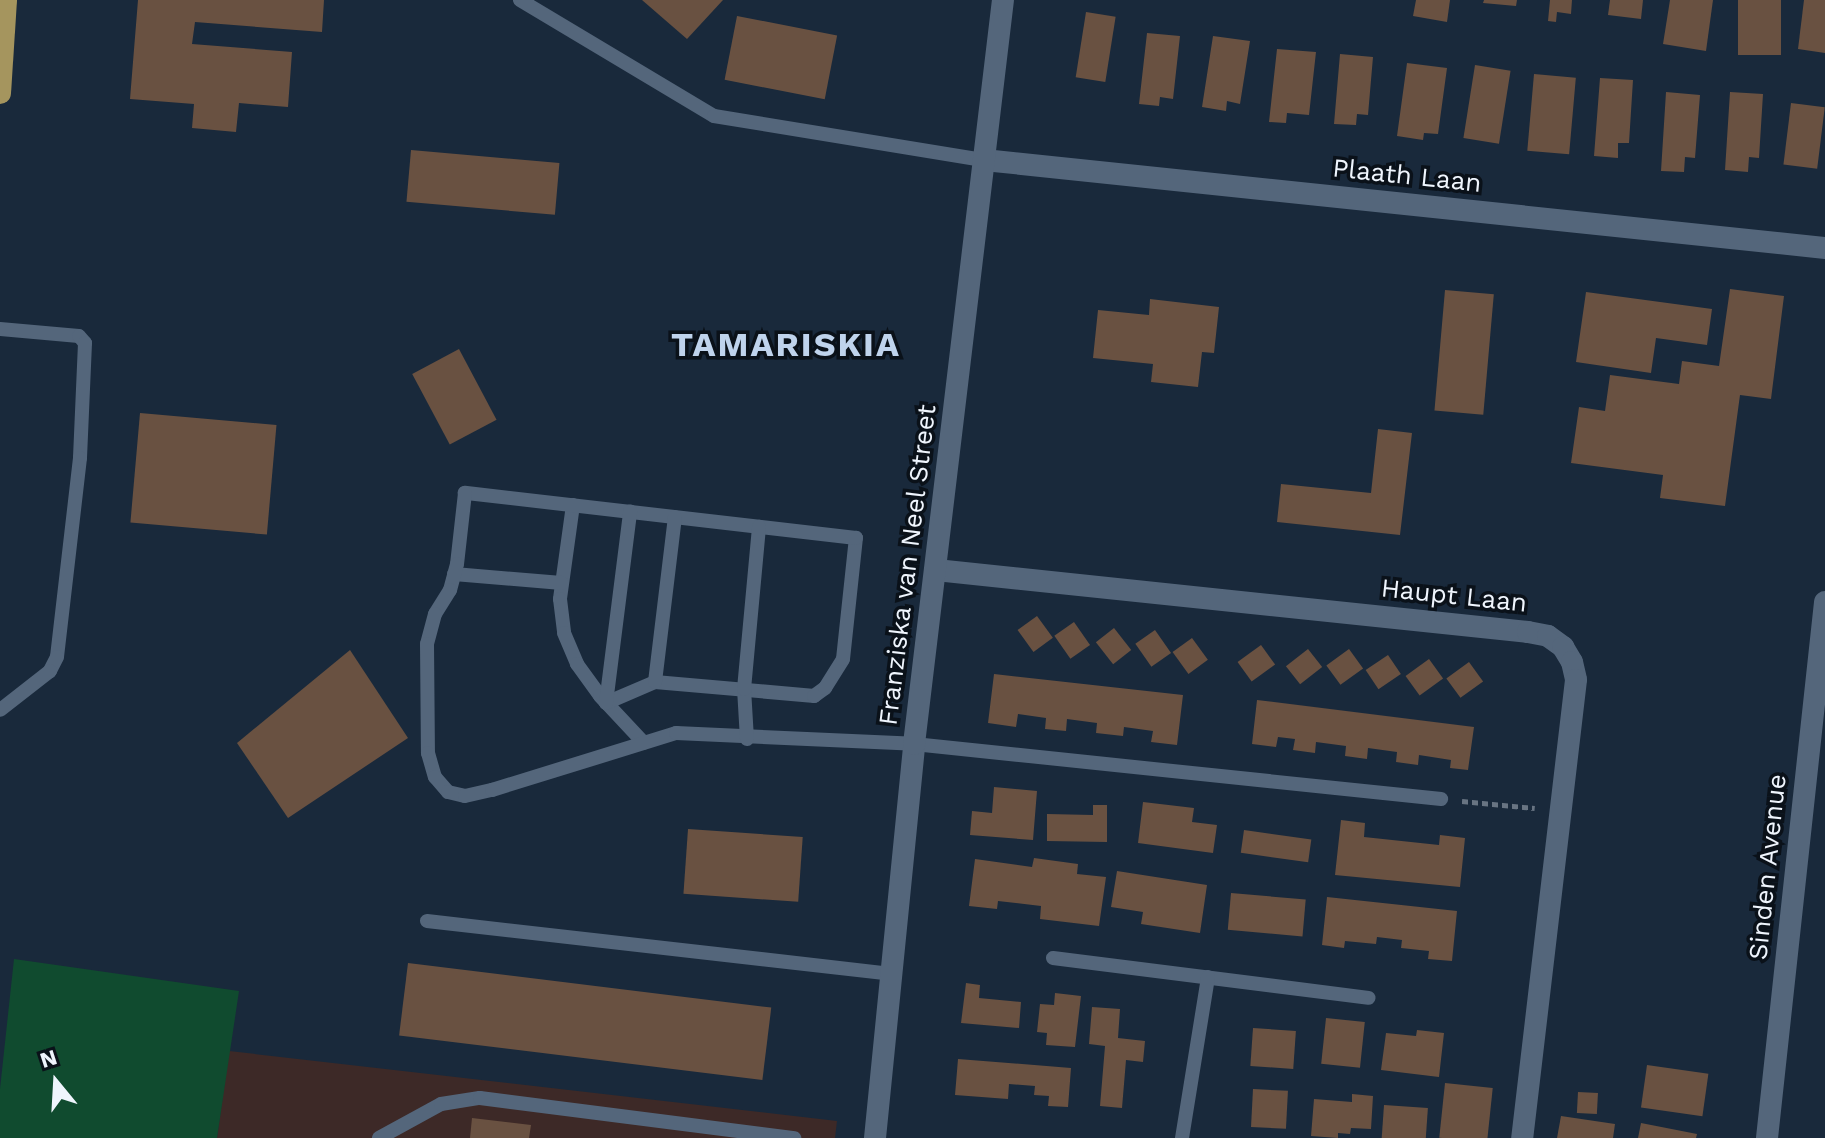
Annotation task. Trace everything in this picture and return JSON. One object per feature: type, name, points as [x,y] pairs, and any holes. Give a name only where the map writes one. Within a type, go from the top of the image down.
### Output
[{"type":"main road","points":[[0,93],[6,0]]},
{"type":"street","name":"Franziska van Neel Street","points":[[875,1138],[914,744],[1003,0]]},
{"type":"street","name":"Plaath Laan","points":[[984,160],[1825,248]]},
{"type":"street","name":"Haupt Laan","points":[[936,570],[1548,636],[1563,647],[1572,662],[1576,680],[1522,1138]]},
{"type":"street","name":"Sinden Avenue","points":[[1767,1138],[1825,602]]},
{"type":"lane","points":[[520,0],[714,116],[984,160]]},
{"type":"lane","points":[[0,329],[79,336],[85,343],[80,458],[57,657],[50,671],[0,710]]},
{"type":"lane","points":[[606,703],[655,682],[814,696],[836,675],[843,659],[856,538],[465,493],[450,590],[435,614],[427,644],[428,753],[435,777],[448,792],[465,796],[492,790],[676,733],[747,739],[914,744],[1441,799]]},
{"type":"lane","points":[[573,505],[562,583],[564,633],[577,664],[606,703],[644,743]]},
{"type":"lane","points":[[606,703],[630,512]]},
{"type":"lane","points":[[655,682],[675,517]]},
{"type":"lane","points":[[747,739],[744,689],[759,527]]},
{"type":"lane","points":[[454,574],[562,583]]},
{"type":"lane","points":[[427,921],[891,974]]},
{"type":"lane","points":[[1053,958],[1368,998]]},
{"type":"lane","points":[[1182,1138],[1208,977]]},
{"type":"lane","points":[[379,1138],[441,1104],[480,1098],[794,1138]]},
{"type":"path","points":[[1441,799],[1560,811]]},
{"type":"shaded area","points":[[229,1051],[837,1121],[835,1138],[217,1138]]},
{"type":"green space","points":[[14,959],[239,991],[217,1138],[0,1138],[0,1089]]},
{"type":"building","points":[[138,0],[324,0],[322,32],[195,22],[192,44],[292,52],[288,107],[239,103],[236,132],[192,128],[194,104],[130,99]]},
{"type":"building","points":[[642,0],[723,0],[687,39]]},
{"type":"building","points":[[1416,0],[1450,0],[1447,22],[1413,16]]},
{"type":"building","points":[[1484,0],[1517,0],[1516,6],[1483,3]]},
{"type":"building","points":[[1550,0],[1572,0],[1571,14],[1557,12],[1556,22],[1548,21]]},
{"type":"building","points":[[1610,0],[1643,0],[1641,19],[1608,15]]},
{"type":"building","points":[[1670,0],[1713,0],[1706,51],[1663,44]]},
{"type":"building","points":[[1738,0],[1781,0],[1781,55],[1738,55]]},
{"type":"building","points":[[1804,0],[1825,0],[1825,53],[1798,49]]},
{"type":"building","points":[[1086,12],[1116,17],[1105,82],[1076,77]]},
{"type":"building","points":[[737,16],[837,35],[825,99],[725,80]]},
{"type":"building","points":[[1147,33],[1180,36],[1173,99],[1160,97],[1159,106],[1139,104]]},
{"type":"building","points":[[1213,36],[1250,41],[1240,104],[1227,101],[1226,111],[1202,107]]},
{"type":"building","points":[[1277,49],[1316,52],[1309,115],[1287,113],[1286,123],[1269,122]]},
{"type":"building","points":[[1340,54],[1373,57],[1368,115],[1357,114],[1356,125],[1334,124]]},
{"type":"building","points":[[1407,63],[1447,68],[1438,134],[1424,133],[1423,140],[1397,136]]},
{"type":"building","points":[[1475,65],[1511,71],[1499,144],[1463,138]]},
{"type":"building","points":[[1534,74],[1576,78],[1569,154],[1527,151]]},
{"type":"building","points":[[1600,78],[1633,80],[1629,143],[1618,143],[1618,158],[1594,156]]},
{"type":"building","points":[[1666,92],[1700,95],[1695,158],[1685,157],[1684,172],[1661,171]]},
{"type":"building","points":[[1730,92],[1763,94],[1759,158],[1749,157],[1748,172],[1725,170]]},
{"type":"building","points":[[1791,103],[1825,107],[1817,169],[1783,165]]},
{"type":"building","points":[[411,150],[559,163],[555,215],[406,202]]},
{"type":"building","points":[[1730,289],[1784,296],[1771,399],[1740,395],[1725,506],[1660,498],[1663,475],[1571,463],[1579,407],[1605,411],[1610,375],[1679,384],[1682,361],[1719,366]]},
{"type":"building","points":[[1445,290],[1494,294],[1483,415],[1434,411]]},
{"type":"building","points":[[1586,292],[1712,309],[1707,345],[1656,338],[1651,373],[1576,362]]},
{"type":"building","points":[[1150,299],[1219,307],[1214,353],[1202,352],[1198,387],[1151,382],[1153,364],[1093,358],[1098,310],[1149,315]]},
{"type":"building","points":[[459,349],[497,420],[450,445],[412,374]]},
{"type":"building","points":[[140,413],[276,425],[267,535],[130,523]]},
{"type":"building","points":[[1378,429],[1412,433],[1400,535],[1277,522],[1281,484],[1371,493]]},
{"type":"building","points":[[1037,616],[1053,638],[1033,652],[1018,630]]},
{"type":"building","points":[[1074,622],[1090,645],[1070,659],[1054,636]]},
{"type":"building","points":[[1114,628],[1131,650],[1113,664],[1096,642]]},
{"type":"building","points":[[1155,630],[1171,653],[1151,667],[1135,644]]},
{"type":"building","points":[[1192,638],[1208,660],[1188,674],[1173,652]]},
{"type":"building","points":[[1261,645],[1275,664],[1252,681],[1238,662]]},
{"type":"building","points":[[1308,649],[1322,667],[1300,684],[1286,666]]},
{"type":"building","points":[[1349,649],[1363,668],[1340,685],[1326,665]]},
{"type":"building","points":[[350,650],[408,738],[288,818],[237,743]]},
{"type":"building","points":[[1388,655],[1401,674],[1378,689],[1366,670]]},
{"type":"building","points":[[1429,659],[1443,678],[1420,695],[1406,676]]},
{"type":"building","points":[[1469,662],[1483,681],[1460,698],[1446,678]]},
{"type":"building","points":[[994,674],[1183,695],[1177,745],[1151,742],[1153,731],[1124,727],[1123,736],[1096,733],[1097,723],[1067,719],[1066,731],[1045,729],[1046,718],[1018,714],[1016,727],[988,723]]},
{"type":"building","points":[[1257,700],[1474,727],[1468,770],[1450,768],[1451,760],[1419,755],[1418,765],[1396,762],[1397,752],[1368,748],[1367,759],[1345,756],[1346,746],[1316,742],[1315,753],[1293,750],[1295,739],[1278,737],[1276,747],[1252,744]]},
{"type":"building","points":[[994,787],[1037,791],[1033,840],[970,835],[972,811],[992,813]]},
{"type":"building","points":[[1143,802],[1194,808],[1192,822],[1217,825],[1213,853],[1138,843]]},
{"type":"building","points":[[1093,805],[1107,805],[1107,842],[1047,841],[1047,814],[1093,815]]},
{"type":"building","points":[[1341,820],[1365,823],[1364,837],[1439,845],[1440,835],[1465,838],[1460,887],[1335,875]]},
{"type":"building","points":[[688,829],[803,837],[798,902],[683,894]]},
{"type":"building","points":[[1244,830],[1311,839],[1308,862],[1241,853]]},
{"type":"building","points":[[1034,858],[1078,864],[1077,874],[1106,877],[1099,926],[1040,919],[1041,906],[998,901],[997,909],[969,906],[975,859],[1032,867]]},
{"type":"building","points":[[1117,871],[1207,885],[1200,933],[1141,924],[1143,912],[1111,907]]},
{"type":"building","points":[[1231,893],[1306,900],[1302,936],[1228,930]]},
{"type":"building","points":[[1327,897],[1457,911],[1452,961],[1428,959],[1429,951],[1401,948],[1402,940],[1377,937],[1376,944],[1345,941],[1344,948],[1322,945]]},
{"type":"building","points":[[408,963],[771,1008],[762,1080],[399,1035]]},
{"type":"building","points":[[966,983],[980,985],[979,998],[1021,1002],[1019,1028],[961,1023]]},
{"type":"building","points":[[1055,993],[1081,996],[1075,1047],[1046,1045],[1047,1033],[1037,1032],[1040,1004],[1054,1005]]},
{"type":"building","points":[[1092,1007],[1120,1009],[1118,1038],[1145,1041],[1143,1062],[1126,1060],[1122,1108],[1100,1106],[1105,1046],[1089,1044]]},
{"type":"building","points":[[1326,1018],[1365,1022],[1360,1068],[1321,1064]]},
{"type":"building","points":[[1253,1028],[1296,1031],[1293,1069],[1250,1066]]},
{"type":"building","points":[[1417,1030],[1444,1033],[1439,1077],[1381,1070],[1386,1033],[1416,1036]]},
{"type":"building","points":[[958,1059],[1071,1068],[1068,1107],[1048,1106],[1049,1096],[1034,1095],[1035,1086],[1009,1084],[1008,1099],[955,1095]]},
{"type":"building","points":[[1647,1065],[1708,1074],[1702,1116],[1641,1108]]},
{"type":"building","points":[[1445,1083],[1493,1088],[1487,1138],[1439,1138]]},
{"type":"building","points":[[1253,1089],[1288,1091],[1286,1129],[1251,1127]]},
{"type":"building","points":[[1578,1092],[1598,1093],[1597,1114],[1577,1113]]},
{"type":"building","points":[[1352,1094],[1373,1096],[1371,1129],[1351,1128],[1350,1134],[1338,1133],[1338,1138],[1311,1136],[1314,1099],[1352,1102]]},
{"type":"building","points":[[1384,1105],[1428,1108],[1426,1138],[1382,1138]]},
{"type":"building","points":[[1561,1116],[1615,1124],[1613,1138],[1557,1138]]},
{"type":"building","points":[[472,1118],[531,1125],[529,1138],[470,1138]]},
{"type":"building","points":[[1641,1123],[1697,1134],[1696,1138],[1638,1138]]},
{"type":"district","name":"TAMARISKIA","points":[[786,345]]}]
